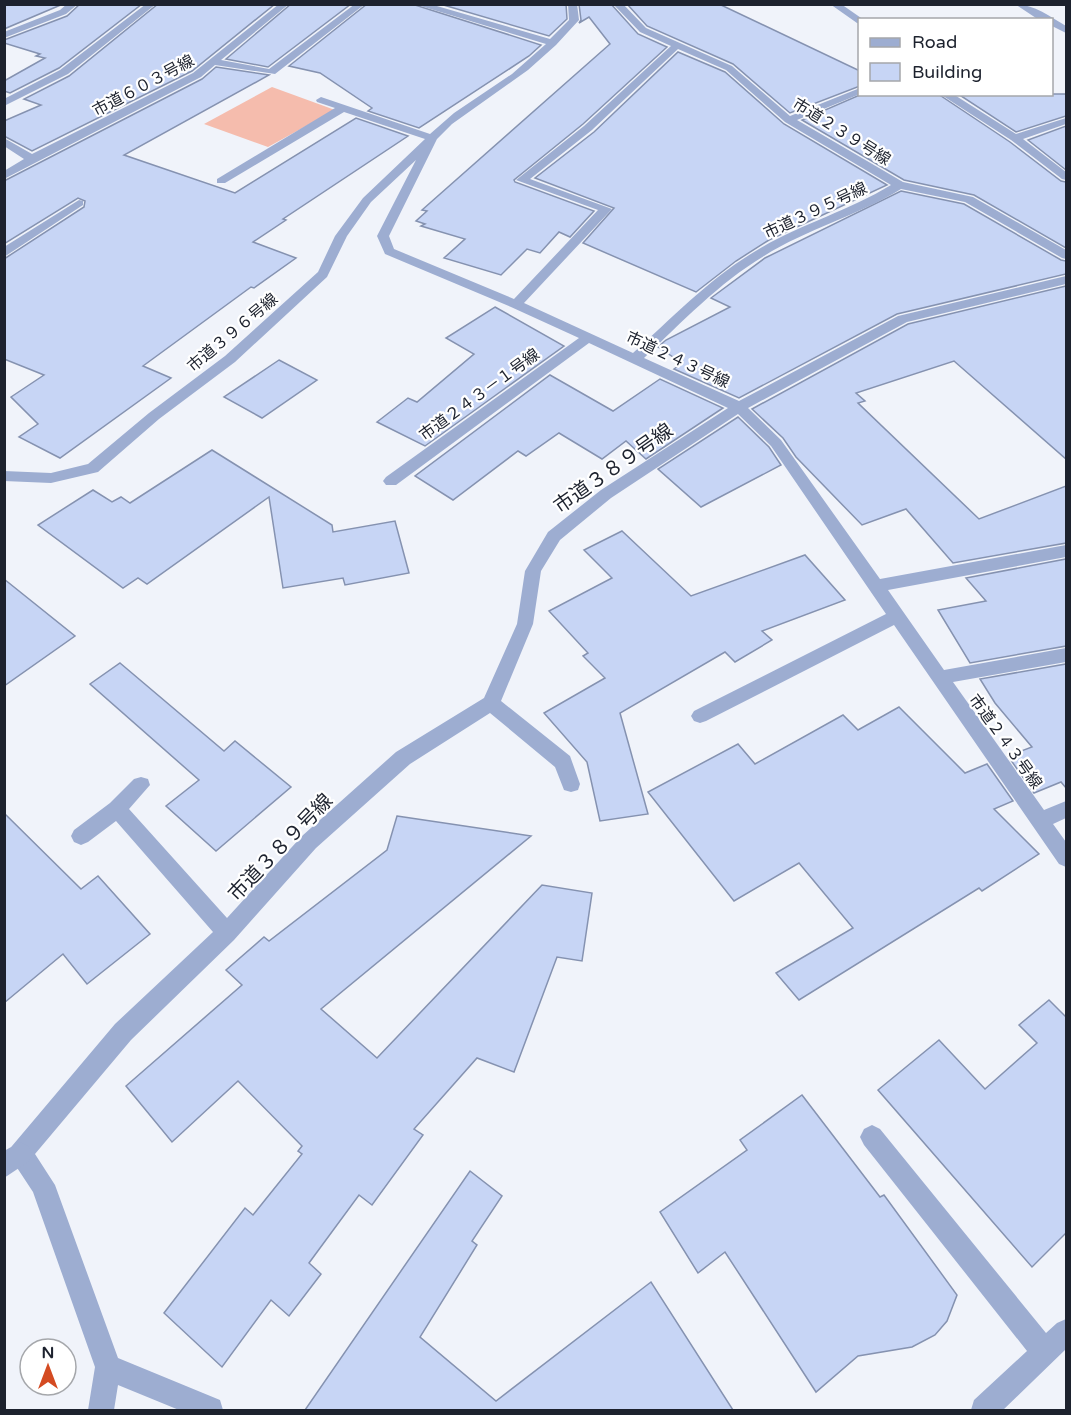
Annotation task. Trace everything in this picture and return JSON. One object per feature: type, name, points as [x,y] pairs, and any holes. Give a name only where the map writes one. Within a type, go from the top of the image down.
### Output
[{"type":"street","points":[[4,35],[63,12],[74,4]]},
{"type":"street","points":[[4,104],[64,72],[152,4]]},
{"type":"street","name":"市道６０３号線","points":[[4,176],[32,159],[197,75],[285,4]]},
{"type":"street","points":[[215,62],[271,72],[360,4]]},
{"type":"street","points":[[418,4],[553,43]]},
{"type":"street","name":"市道２４３号線","points":[[572,4],[574,20],[553,43],[505,84],[443,124],[432,138],[384,236],[389,251],[516,304],[739,407],[776,443],[938,678],[1066,858]]},
{"type":"street","name":"市道２３９号線","points":[[617,4],[643,30],[729,68],[789,120],[899,185],[969,199],[1066,255]]},
{"type":"street","points":[[834,4],[858,20]]},
{"type":"street","points":[[1019,4],[1044,18]]},
{"type":"street","points":[[516,304],[606,209],[522,180],[588,128],[677,45]]},
{"type":"street","points":[[789,120],[858,92]]},
{"type":"street","points":[[948,96],[1014,138],[1066,177]]},
{"type":"street","points":[[321,100],[432,138]]},
{"type":"street","points":[[221,181],[343,108]]},
{"type":"street","points":[[1014,138],[1066,121]]},
{"type":"street","name":"市道３９６号線","points":[[4,476],[51,478],[93,468],[154,416],[230,359],[323,274],[341,236],[367,200],[432,138]]},
{"type":"street","points":[[4,141],[32,159]]},
{"type":"street","name":"市道３９５号線","points":[[635,359],[718,284],[777,244],[876,201],[899,185]]},
{"type":"street","points":[[4,253],[79,203]]},
{"type":"street","name":"市道３８９号線","points":[[12,1160],[123,1032],[227,933],[309,842],[403,758],[491,703],[525,624],[533,571],[554,536],[606,494],[739,407],[903,319],[1066,280]]},
{"type":"street","name":"市道２４３－１号線","points":[[391,481],[589,337]]},
{"type":"street","points":[[876,586],[1066,551]]},
{"type":"street","points":[[700,716],[897,616]]},
{"type":"street","points":[[938,678],[1066,655]]},
{"type":"street","points":[[491,703],[563,762],[571,784]]},
{"type":"street","points":[[81,836],[117,809],[141,786]]},
{"type":"street","points":[[117,809],[227,933]]},
{"type":"street","points":[[1040,821],[1066,809]]},
{"type":"street","points":[[872,1137],[1045,1352]]},
{"type":"street","points":[[12,1160],[43,1185],[108,1367],[101,1410]]},
{"type":"street","points":[[984,1410],[1066,1332]]},
{"type":"street","points":[[108,1367],[210,1410]]},
{"type":"shaded area","points":[[272,87],[335,110],[268,147],[204,124]]},
{"type":"building","points":[[4,4],[63,4],[4,29]]},
{"type":"building","points":[[80,4],[142,4],[59,68],[10,93],[4,91],[4,81],[45,58],[36,56],[40,54],[4,43],[4,40],[67,16]]},
{"type":"building","points":[[158,4],[275,4],[192,71],[32,151],[4,136],[4,121],[41,105],[24,99],[69,76]]},
{"type":"building","points":[[291,4],[351,4],[268,67],[226,59]]},
{"type":"building","points":[[367,4],[412,4],[541,45],[529,56],[419,128],[368,111],[372,108],[320,73],[289,66]]},
{"type":"building","points":[[440,4],[566,4],[567,19],[549,36]]},
{"type":"building","points":[[579,4],[611,4],[638,34],[667,47],[583,124],[514,180],[594,211],[570,237],[559,232],[540,253],[527,249],[501,275],[444,258],[465,239],[421,226],[425,224],[416,221],[427,211],[422,210],[610,44],[589,17],[579,23],[581,20]]},
{"type":"building","points":[[627,4],[719,4],[858,70],[858,87],[790,113],[733,64],[647,26]]},
{"type":"building","points":[[678,52],[725,72],[784,124],[887,185],[769,240],[736,261],[696,292],[583,243],[614,208],[535,178],[594,132]]},
{"type":"building","points":[[216,67],[269,75],[124,155],[235,193],[356,118],[408,136],[283,219],[286,220],[253,242],[296,258],[254,288],[251,287],[143,366],[171,378],[60,458],[19,437],[38,424],[11,397],[44,375],[4,359],[4,259],[84,207],[85,201],[78,198],[4,244],[4,181],[202,79]]},
{"type":"building","points":[[1066,94],[1066,116],[1016,132],[961,96]]},
{"type":"building","points":[[858,96],[941,96],[1010,142],[1061,181],[1066,182],[1066,248],[974,195],[904,180],[802,120]]},
{"type":"building","points":[[1066,126],[1066,170],[1028,140]]},
{"type":"building","points":[[901,191],[964,204],[1066,261],[1066,274],[897,314],[739,398],[674,369],[682,363],[658,347],[666,340],[730,307],[711,298],[765,258]]},
{"type":"building","points":[[1066,286],[1066,459],[954,361],[856,393],[865,401],[858,403],[979,519],[1066,486],[1066,543],[953,563],[906,509],[862,525],[796,457],[783,438],[752,409],[908,324]]},
{"type":"building","points":[[495,307],[564,346],[425,446],[377,422],[408,398],[417,402],[474,354],[446,338]]},
{"type":"building","points":[[279,360],[317,380],[262,418],[224,397]]},
{"type":"building","points":[[550,375],[613,411],[660,379],[723,408],[646,459],[626,441],[602,459],[559,433],[526,456],[518,451],[453,500],[415,476]]},
{"type":"building","points":[[738,417],[769,447],[781,465],[701,507],[658,469]]},
{"type":"building","points":[[212,450],[332,525],[333,532],[395,521],[409,573],[345,585],[343,578],[283,588],[269,497],[147,584],[138,578],[123,588],[38,525],[93,490],[112,502],[121,497],[130,503]]},
{"type":"building","points":[[622,531],[691,596],[805,555],[845,600],[762,631],[772,640],[735,662],[725,652],[620,713],[648,814],[600,821],[587,762],[544,713],[605,678],[583,656],[588,653],[549,611],[612,578],[584,550]]},
{"type":"building","points":[[1066,559],[1066,646],[970,663],[938,610],[986,601],[966,578]]},
{"type":"building","points":[[4,579],[75,636],[4,686]]},
{"type":"building","points":[[120,663],[224,751],[235,741],[291,787],[216,851],[166,806],[199,780],[90,684]]},
{"type":"building","points":[[1066,664],[1066,788],[1061,782],[1034,793],[1008,756],[1032,747],[995,703],[980,679]]},
{"type":"building","points":[[899,707],[965,773],[987,764],[1013,801],[994,809],[1039,854],[982,891],[979,888],[799,1000],[776,973],[853,928],[799,863],[734,901],[648,792],[738,744],[755,764],[843,715],[858,730]]},
{"type":"building","points":[[4,813],[81,889],[98,876],[150,934],[87,984],[63,954],[4,1003]]},
{"type":"building","points":[[397,816],[531,836],[321,1009],[377,1058],[542,885],[592,893],[582,961],[557,957],[514,1072],[477,1058],[414,1129],[423,1135],[372,1205],[359,1195],[309,1263],[321,1274],[289,1316],[271,1300],[222,1367],[164,1313],[245,1208],[253,1215],[302,1154],[298,1151],[302,1146],[238,1081],[172,1142],[126,1086],[242,985],[226,970],[264,937],[269,941],[387,850]]},
{"type":"building","points":[[1049,1000],[1066,1017],[1066,1233],[1032,1267],[878,1090],[939,1040],[985,1089],[1037,1043],[1019,1025]]},
{"type":"building","points":[[802,1095],[880,1197],[884,1195],[957,1295],[947,1321],[935,1335],[912,1347],[858,1356],[816,1392],[725,1252],[698,1273],[660,1212],[747,1150],[740,1140]]},
{"type":"building","points":[[470,1171],[502,1196],[472,1241],[477,1245],[420,1337],[496,1401],[651,1282],[733,1410],[305,1410]]}]
